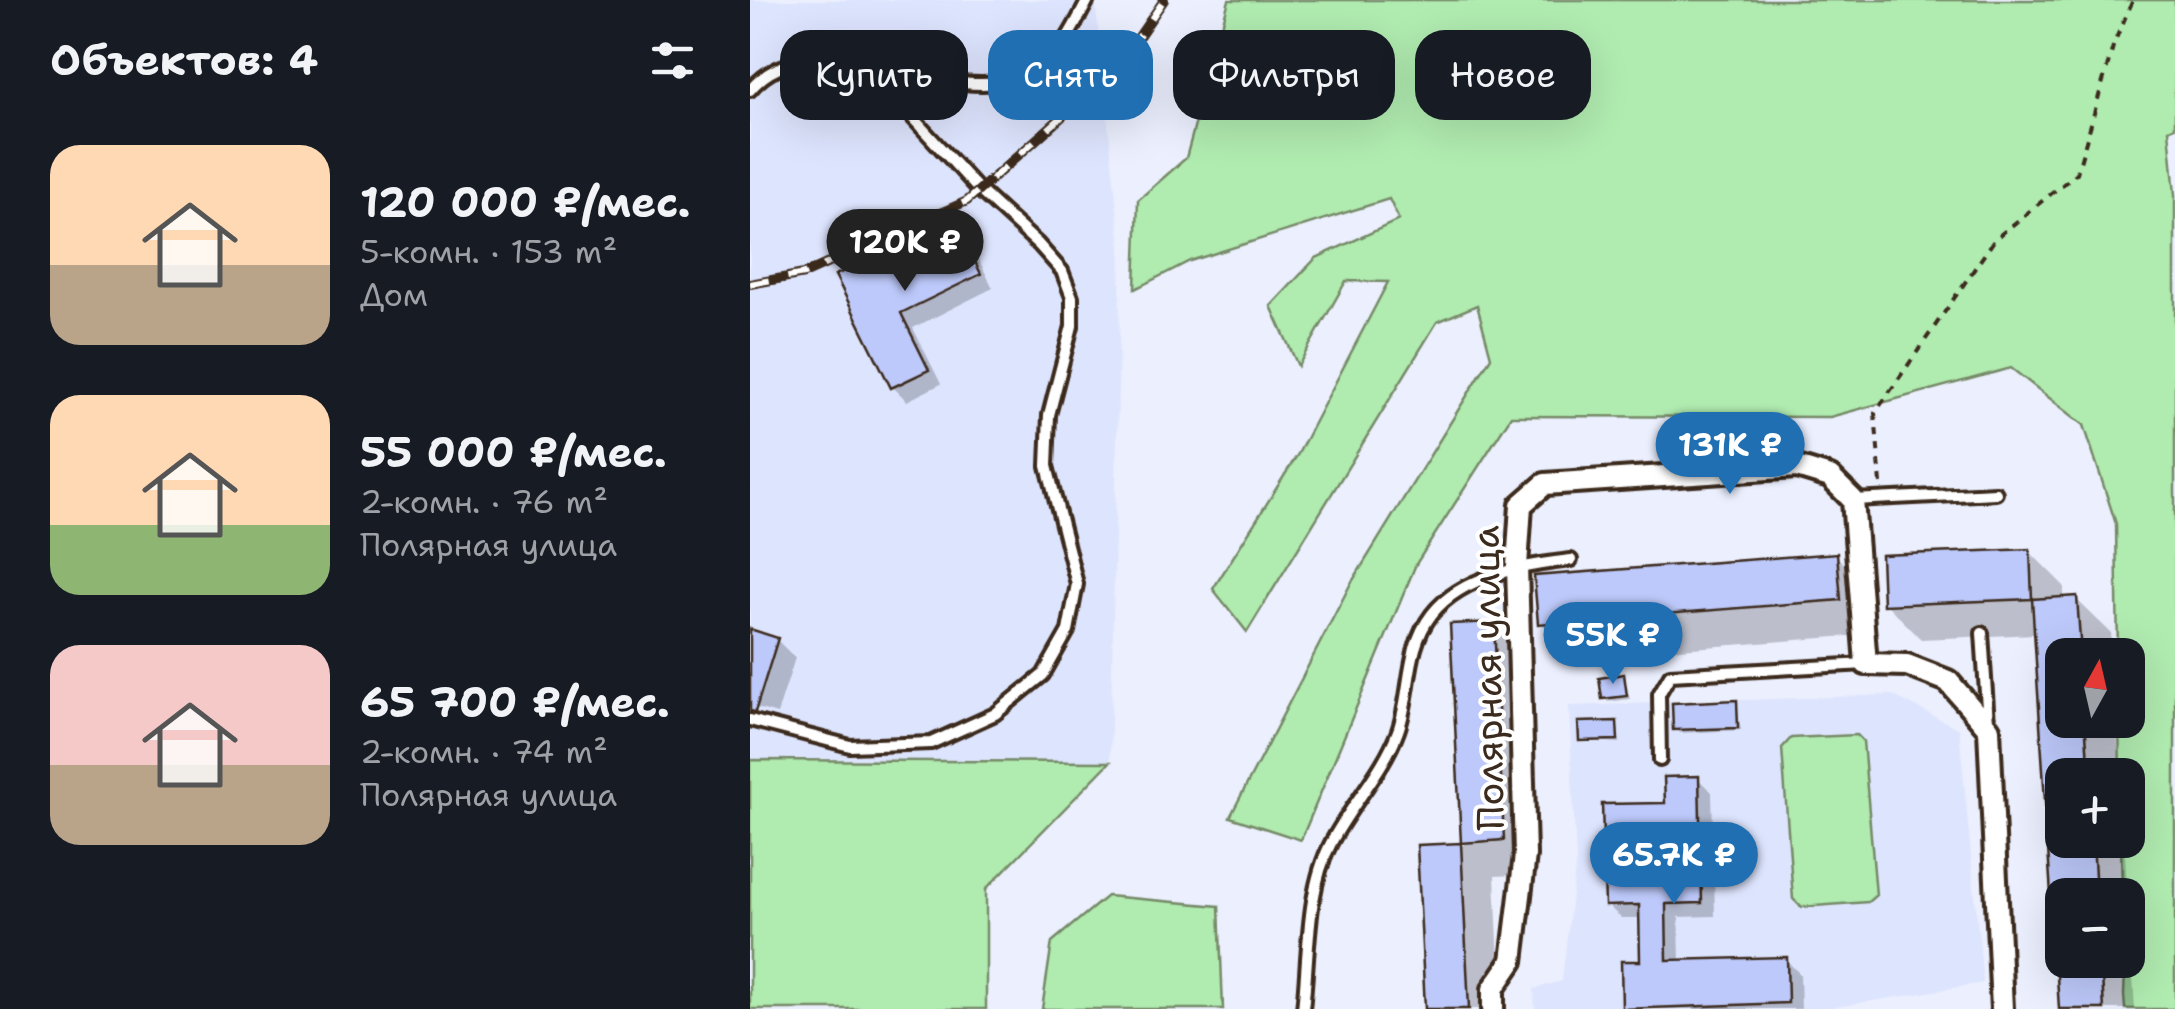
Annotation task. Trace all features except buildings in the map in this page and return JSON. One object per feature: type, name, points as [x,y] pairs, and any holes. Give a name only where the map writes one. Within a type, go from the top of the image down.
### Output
[{"type":"street","name":"Полярная улица","points":[[1493,1009],[1493,989],[1512,961],[1526,856],[1518,566],[1520,506],[1545,484],[1797,467],[1830,477],[1853,500]]},
{"type":"street","points":[[1853,500],[1866,664],[1907,664],[1948,681],[1989,730],[2002,1009]]},
{"type":"lane","points":[[968,83],[1020,78],[1050,60],[1088,0]]},
{"type":"lane","points":[[750,90],[780,68]]},
{"type":"lane","points":[[750,720],[850,746],[931,742],[995,714],[1043,676],[1068,631],[1076,584],[1047,466],[1048,415],[1072,326],[1072,297],[1062,272],[1038,244],[980,190],[915,120]]},
{"type":"lane","points":[[1853,500],[1996,492]]},
{"type":"lane","points":[[1304,1009],[1316,896],[1328,847],[1398,732],[1414,646],[1433,612],[1464,590],[1518,566],[1572,560]]},
{"type":"lane","points":[[1982,633],[1989,730]]},
{"type":"lane","points":[[1660,760],[1659,694],[1670,675],[1866,664]]},
{"type":"path","points":[[1882,499],[1876,413],[1996,239],[2077,173],[2114,44],[2133,0]]},
{"type":"shaded area","points":[[750,0],[1095,0],[1098,30],[988,30],[988,120],[1108,120],[1121,247],[1110,762],[750,760]]},
{"type":"shaded area","points":[[1892,695],[1959,729],[1983,983],[1823,1009],[1535,1009],[1534,989],[1562,981],[1576,861],[1569,706]]},
{"type":"green space","points":[[1229,0],[2175,0],[2175,127],[2169,130],[2175,195],[2175,1009],[2125,1009],[2125,978],[2145,978],[2145,878],[2122,878],[2121,858],[2145,858],[2145,758],[2120,758],[2119,738],[2145,738],[2145,638],[2118,638],[2116,524],[2084,425],[2011,368],[1830,417],[1511,416],[1416,564],[1301,840],[1230,817],[1350,585],[1491,357],[1477,305],[1437,322],[1247,632],[1213,589],[1298,454],[1388,282],[1346,281],[1298,366],[1271,306],[1316,258],[1399,220],[1389,199],[1190,261],[1135,289],[1138,200],[1186,158],[1196,120],[1395,120],[1395,30],[1221,30]]},
{"type":"green space","points":[[1857,735],[1863,741],[1876,895],[1868,902],[1801,907],[1793,899],[1782,748],[1791,738]]},
{"type":"green space","points":[[750,760],[1110,762],[986,889],[986,1009],[750,1009]]},
{"type":"green space","points":[[1107,896],[1219,906],[1223,1009],[1042,1009],[1052,942]]},
{"type":"railway","points":[[750,284],[804,274],[967,201],[1118,67],[1164,0]]}]
